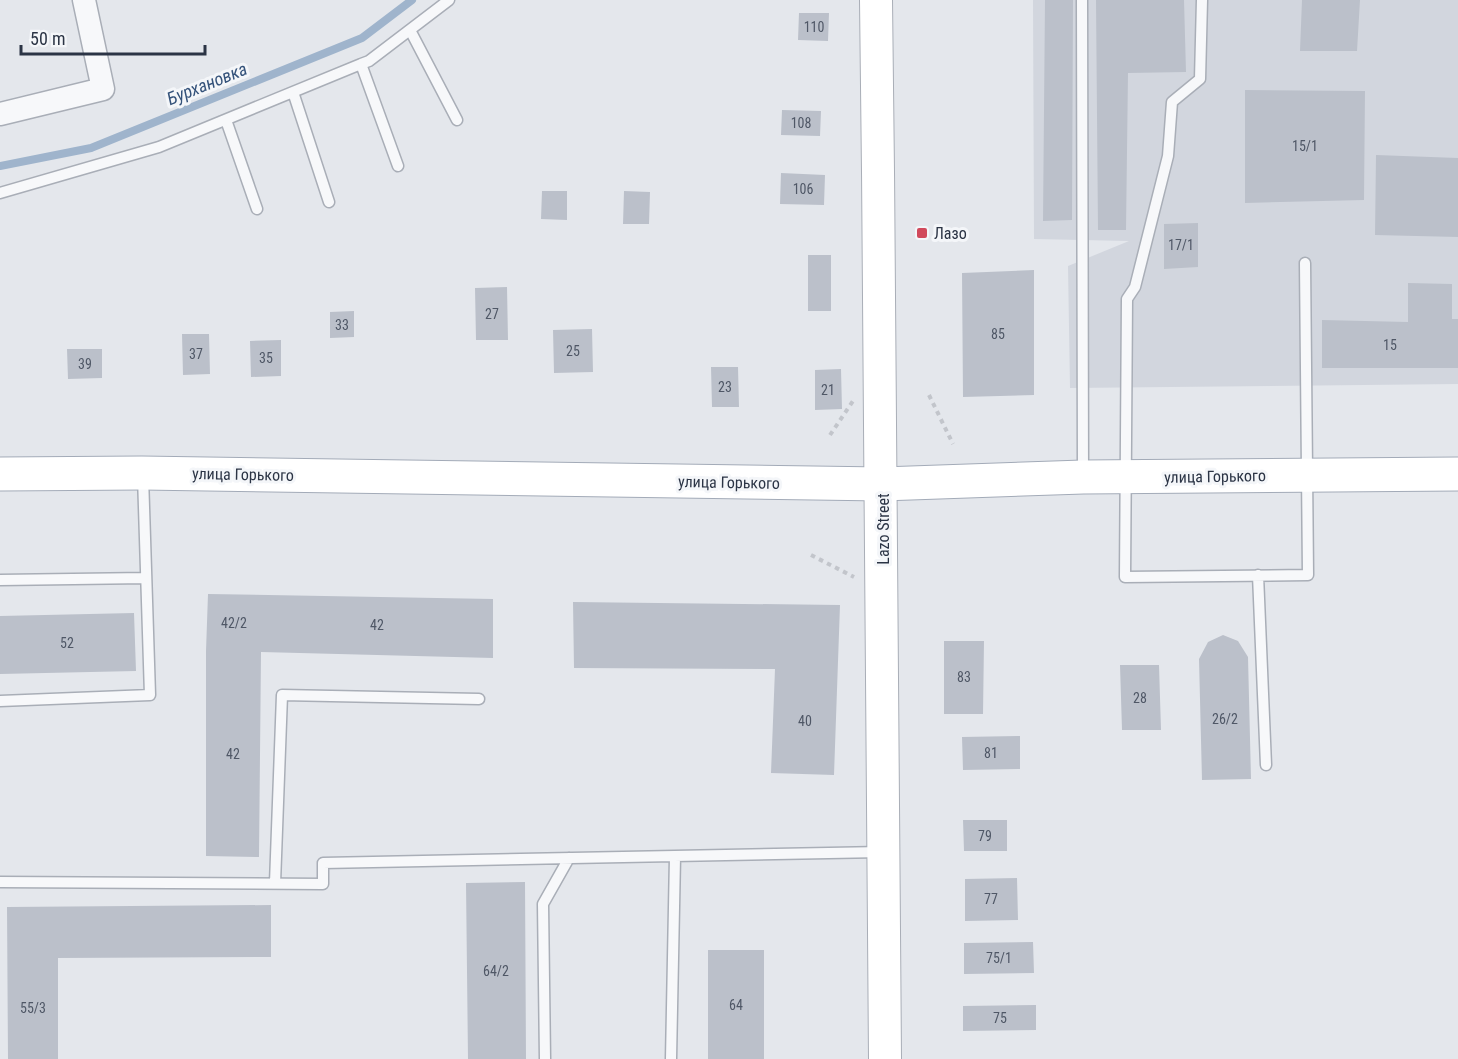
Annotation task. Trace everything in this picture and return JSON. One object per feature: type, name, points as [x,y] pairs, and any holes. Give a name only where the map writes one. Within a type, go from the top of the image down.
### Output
[{"type":"main road","name":"Lazo Street","points":[[876,0],[882,484],[885,1059]]},
{"type":"main road","name":"улица Горького","points":[[0,474],[142,473],[882,484],[1083,477],[1458,474]]},
{"type":"street","points":[[0,114],[104,89],[84,0]]},
{"type":"lane","points":[[0,193],[159,147],[369,61],[449,0]]},
{"type":"lane","points":[[1082,0],[1083,477]]},
{"type":"lane","points":[[1202,0],[1200,79],[1172,102],[1168,156],[1136,287],[1127,299],[1125,577],[1308,574],[1305,263]]},
{"type":"lane","points":[[410,30],[457,120]]},
{"type":"lane","points":[[362,64],[398,166]]},
{"type":"lane","points":[[293,92],[329,202]]},
{"type":"lane","points":[[226,120],[257,209]]},
{"type":"lane","points":[[0,701],[150,695],[142,473]]},
{"type":"lane","points":[[1258,575],[1266,765]]},
{"type":"lane","points":[[0,580],[146,578]]},
{"type":"lane","points":[[275,884],[282,695],[479,699]]},
{"type":"lane","points":[[0,882],[323,884],[323,863],[885,851]]},
{"type":"lane","points":[[671,1059],[675,856]]},
{"type":"lane","points":[[545,1059],[543,904],[569,858]]},
{"type":"path","points":[[929,395],[954,444]]},
{"type":"path","points":[[830,435],[856,396]]},
{"type":"path","points":[[811,555],[855,577]]},
{"type":"shaded area","points":[[1033,0],[1458,0],[1458,384],[1070,388],[1068,266],[1129,241],[1034,239]]},
{"type":"building","points":[[1045,0],[1073,0],[1072,220],[1043,221]]},
{"type":"building","points":[[1096,0],[1184,0],[1186,72],[1128,73],[1126,230],[1098,230]]},
{"type":"building","points":[[1302,0],[1360,0],[1357,51],[1300,51]]},
{"type":"building","points":[[799,13],[829,13],[828,41],[798,40]]},
{"type":"building","points":[[1245,90],[1365,91],[1364,200],[1245,203]]},
{"type":"building","points":[[782,110],[821,111],[820,136],[781,135]]},
{"type":"building","points":[[1376,155],[1458,158],[1458,237],[1375,235]]},
{"type":"building","points":[[781,173],[825,175],[824,205],[780,204]]},
{"type":"building","points":[[542,191],[567,191],[567,220],[541,219]]},
{"type":"building","points":[[624,191],[650,192],[649,224],[623,224]]},
{"type":"building","points":[[1198,223],[1198,267],[1164,269],[1164,224]]},
{"type":"building","points":[[808,255],[831,255],[831,311],[808,311]]},
{"type":"building","points":[[1034,270],[1034,395],[963,397],[962,273]]},
{"type":"building","points":[[1408,283],[1452,284],[1452,319],[1458,319],[1458,368],[1322,368],[1322,320],[1408,322]]},
{"type":"building","points":[[507,287],[508,340],[476,340],[475,288]]},
{"type":"building","points":[[354,311],[354,337],[330,338],[330,312]]},
{"type":"building","points":[[592,329],[593,372],[554,373],[553,330]]},
{"type":"building","points":[[182,334],[209,334],[210,374],[183,375]]},
{"type":"building","points":[[281,340],[281,376],[251,377],[250,341]]},
{"type":"building","points":[[67,349],[102,349],[102,378],[68,379]]},
{"type":"building","points":[[711,367],[738,367],[739,407],[712,407]]},
{"type":"building","points":[[841,369],[842,409],[815,410],[815,370]]},
{"type":"building","points":[[208,594],[493,599],[493,658],[261,652],[259,857],[206,856]]},
{"type":"building","points":[[573,602],[840,605],[834,775],[771,773],[775,669],[574,668]]},
{"type":"building","points":[[134,613],[136,671],[0,674],[0,616]]},
{"type":"building","points":[[1223,635],[1238,641],[1248,657],[1251,779],[1202,780],[1199,659],[1208,642]]},
{"type":"building","points":[[944,641],[984,641],[983,714],[944,714]]},
{"type":"building","points":[[1120,665],[1159,665],[1161,730],[1122,730]]},
{"type":"building","points":[[1020,736],[1020,769],[963,770],[962,737]]},
{"type":"building","points":[[963,820],[1007,820],[1007,851],[964,851]]},
{"type":"building","points":[[1017,878],[1018,920],[965,921],[965,879]]},
{"type":"building","points":[[525,882],[526,1059],[468,1059],[466,883]]},
{"type":"building","points":[[271,905],[271,957],[58,958],[58,1059],[8,1059],[7,907]]},
{"type":"building","points":[[1033,942],[1034,973],[964,974],[964,943]]},
{"type":"building","points":[[708,950],[764,950],[764,1059],[708,1059]]},
{"type":"building","points":[[1036,1005],[1036,1030],[963,1031],[963,1006]]},
{"type":"waterway","name":"Бурхановка","points":[[0,166],[91,148],[362,38],[412,0]]},
{"type":"place","name":"Лазо","points":[[922,233]]}]
